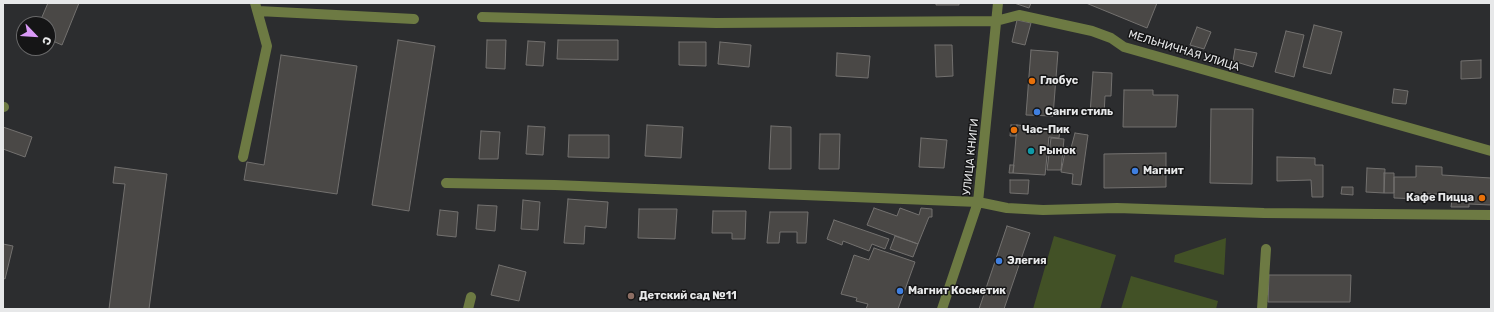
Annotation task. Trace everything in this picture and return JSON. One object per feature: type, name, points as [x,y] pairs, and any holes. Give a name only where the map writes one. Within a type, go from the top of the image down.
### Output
[{"type":"street","name":"УЛИЦА КНИГИ","points":[[942,309],[978,202],[998,3]]},
{"type":"street","points":[[243,157],[267,46],[257,7],[414,19]]},
{"type":"street","name":"МЕЛЬНИЧНАЯ УЛИЦА","points":[[482,17],[716,23],[996,21],[1019,15],[1092,31],[1111,38],[1124,47],[1491,152]]},
{"type":"street","points":[[446,183],[555,185],[978,202],[1007,208],[1042,210],[1117,208],[1264,213],[1491,214]]},
{"type":"street","points":[[1262,309],[1266,249]]},
{"type":"street","points":[[468,309],[471,297]]},
{"type":"green space","points":[[1054,236],[1116,255],[1100,309],[1033,309]]},
{"type":"green space","points":[[1226,238],[1224,275],[1174,262],[1175,255]]},
{"type":"green space","points":[[1131,276],[1218,301],[1216,309],[1121,309]]},
{"type":"building","points":[[48,3],[79,3],[62,45],[56,42],[56,16],[42,16]]},
{"type":"building","points":[[936,3],[959,3],[959,5],[936,5]]},
{"type":"building","points":[[1014,3],[1031,3],[1029,8]]},
{"type":"building","points":[[1086,3],[1157,3],[1147,28]]},
{"type":"building","points":[[1017,20],[1031,23],[1025,45],[1012,42]]},
{"type":"building","points":[[1314,25],[1342,32],[1331,74],[1303,67]]},
{"type":"building","points":[[1197,27],[1211,32],[1204,49],[1190,45]]},
{"type":"building","points":[[1286,31],[1304,35],[1294,77],[1275,72]]},
{"type":"building","points":[[398,40],[435,46],[409,211],[372,205]]},
{"type":"building","points":[[487,40],[506,40],[505,69],[486,68]]},
{"type":"building","points":[[558,40],[618,40],[618,60],[557,59]]},
{"type":"building","points":[[528,41],[545,42],[543,66],[526,65]]},
{"type":"building","points":[[679,42],[706,42],[706,66],[679,65]]},
{"type":"building","points":[[720,42],[751,45],[749,67],[718,64]]},
{"type":"building","points":[[935,45],[952,45],[953,76],[936,77]]},
{"type":"building","points":[[1235,49],[1257,53],[1253,67],[1233,61]]},
{"type":"building","points":[[1031,50],[1058,52],[1053,116],[1026,115]]},
{"type":"building","points":[[837,53],[870,56],[868,78],[836,76]]},
{"type":"building","points":[[281,55],[357,66],[337,194],[244,180],[247,162],[264,165]]},
{"type":"building","points":[[1481,60],[1481,78],[1461,79],[1461,61]]},
{"type":"building","points":[[1093,72],[1112,73],[1111,96],[1105,96],[1104,115],[1090,114]]},
{"type":"building","points":[[1394,89],[1408,91],[1406,104],[1392,103]]},
{"type":"building","points":[[1124,90],[1153,90],[1153,95],[1178,95],[1176,127],[1123,127]]},
{"type":"building","points":[[1211,109],[1253,109],[1252,184],[1210,183]]},
{"type":"building","points":[[647,125],[683,127],[681,158],[645,156]]},
{"type":"building","points":[[1011,125],[1017,125],[1016,136],[1010,136]]},
{"type":"building","name":"Рынок","points":[[1017,125],[1060,129],[1059,138],[1049,137],[1045,175],[1013,173]]},
{"type":"building","points":[[528,126],[545,127],[543,155],[526,154]]},
{"type":"building","points":[[771,126],[791,127],[791,169],[769,169]]},
{"type":"building","points":[[3,127],[32,137],[25,157],[3,149]]},
{"type":"building","points":[[481,131],[500,132],[498,159],[479,159]]},
{"type":"building","points":[[1075,133],[1088,135],[1081,185],[1072,184],[1073,174],[1061,172],[1066,147],[1071,148]]},
{"type":"building","points":[[820,134],[840,134],[839,169],[819,169]]},
{"type":"building","points":[[569,135],[609,135],[609,158],[568,157]]},
{"type":"building","points":[[921,138],[947,140],[944,168],[919,167]]},
{"type":"building","points":[[1051,138],[1064,139],[1061,170],[1047,170]]},
{"type":"building","name":"Магнит","points":[[1166,153],[1166,187],[1104,188],[1104,154]]},
{"type":"building","points":[[1277,157],[1315,158],[1315,165],[1323,165],[1323,197],[1312,197],[1311,180],[1277,181]]},
{"type":"building","points":[[1010,165],[1014,165],[1013,173],[1009,173]]},
{"type":"building","points":[[1416,166],[1442,167],[1442,175],[1491,178],[1491,205],[1469,204],[1469,207],[1451,207],[1452,200],[1439,200],[1440,194],[1421,194],[1421,199],[1394,198],[1394,177],[1416,177]]},
{"type":"building","points":[[115,167],[167,174],[149,309],[109,309],[125,184],[113,183]]},
{"type":"building","points":[[1367,168],[1385,169],[1384,193],[1366,192]]},
{"type":"building","points":[[1384,173],[1394,173],[1394,193],[1384,193]]},
{"type":"building","points":[[1010,180],[1029,180],[1028,194],[1010,193]]},
{"type":"building","points":[[1342,187],[1353,187],[1353,195],[1341,194]]},
{"type":"building","points":[[568,199],[608,202],[606,228],[585,226],[584,244],[564,243]]},
{"type":"building","points":[[523,200],[540,202],[538,230],[521,229]]},
{"type":"building","points":[[478,205],[497,206],[495,231],[476,229]]},
{"type":"building","points":[[874,208],[897,216],[900,208],[919,215],[921,208],[932,209],[932,217],[929,217],[918,244],[867,225]]},
{"type":"building","points":[[639,209],[677,209],[675,239],[638,238]]},
{"type":"building","points":[[440,210],[458,212],[456,237],[437,235]]},
{"type":"building","points":[[713,211],[746,211],[745,239],[732,239],[732,233],[712,233]]},
{"type":"building","points":[[770,212],[808,212],[806,243],[797,243],[797,232],[780,232],[779,243],[767,243]]},
{"type":"building","points":[[834,220],[889,239],[885,249],[872,244],[869,251],[843,241],[842,245],[827,239]]},
{"type":"building","points":[[1007,226],[1030,233],[1004,309],[979,309]]},
{"type":"building","points":[[895,236],[918,244],[913,257],[890,249]]},
{"type":"building","points":[[3,244],[13,246],[5,279],[3,278]]},
{"type":"building","points":[[874,248],[915,262],[898,309],[866,309],[868,304],[856,301],[857,298],[841,294],[854,255],[869,260]]},
{"type":"building","points":[[499,265],[526,272],[519,301],[491,295]]},
{"type":"building","points":[[1269,275],[1351,275],[1350,302],[1268,302]]},
{"type":"place","name":"Глобус","points":[[1032,81]]},
{"type":"place","name":"Санги стиль","points":[[1037,112]]},
{"type":"place","name":"Час-Пик","points":[[1014,130]]},
{"type":"place","name":"Рынок","points":[[1031,151]]},
{"type":"place","name":"Магнит","points":[[1135,171]]},
{"type":"place","name":"Кафе Пицца","points":[[1482,198]]},
{"type":"place","name":"Элегия","points":[[999,261]]},
{"type":"place","name":"Магнит Косметик","points":[[900,291]]},
{"type":"place","name":"Детский сад №11","points":[[631,296]]}]
